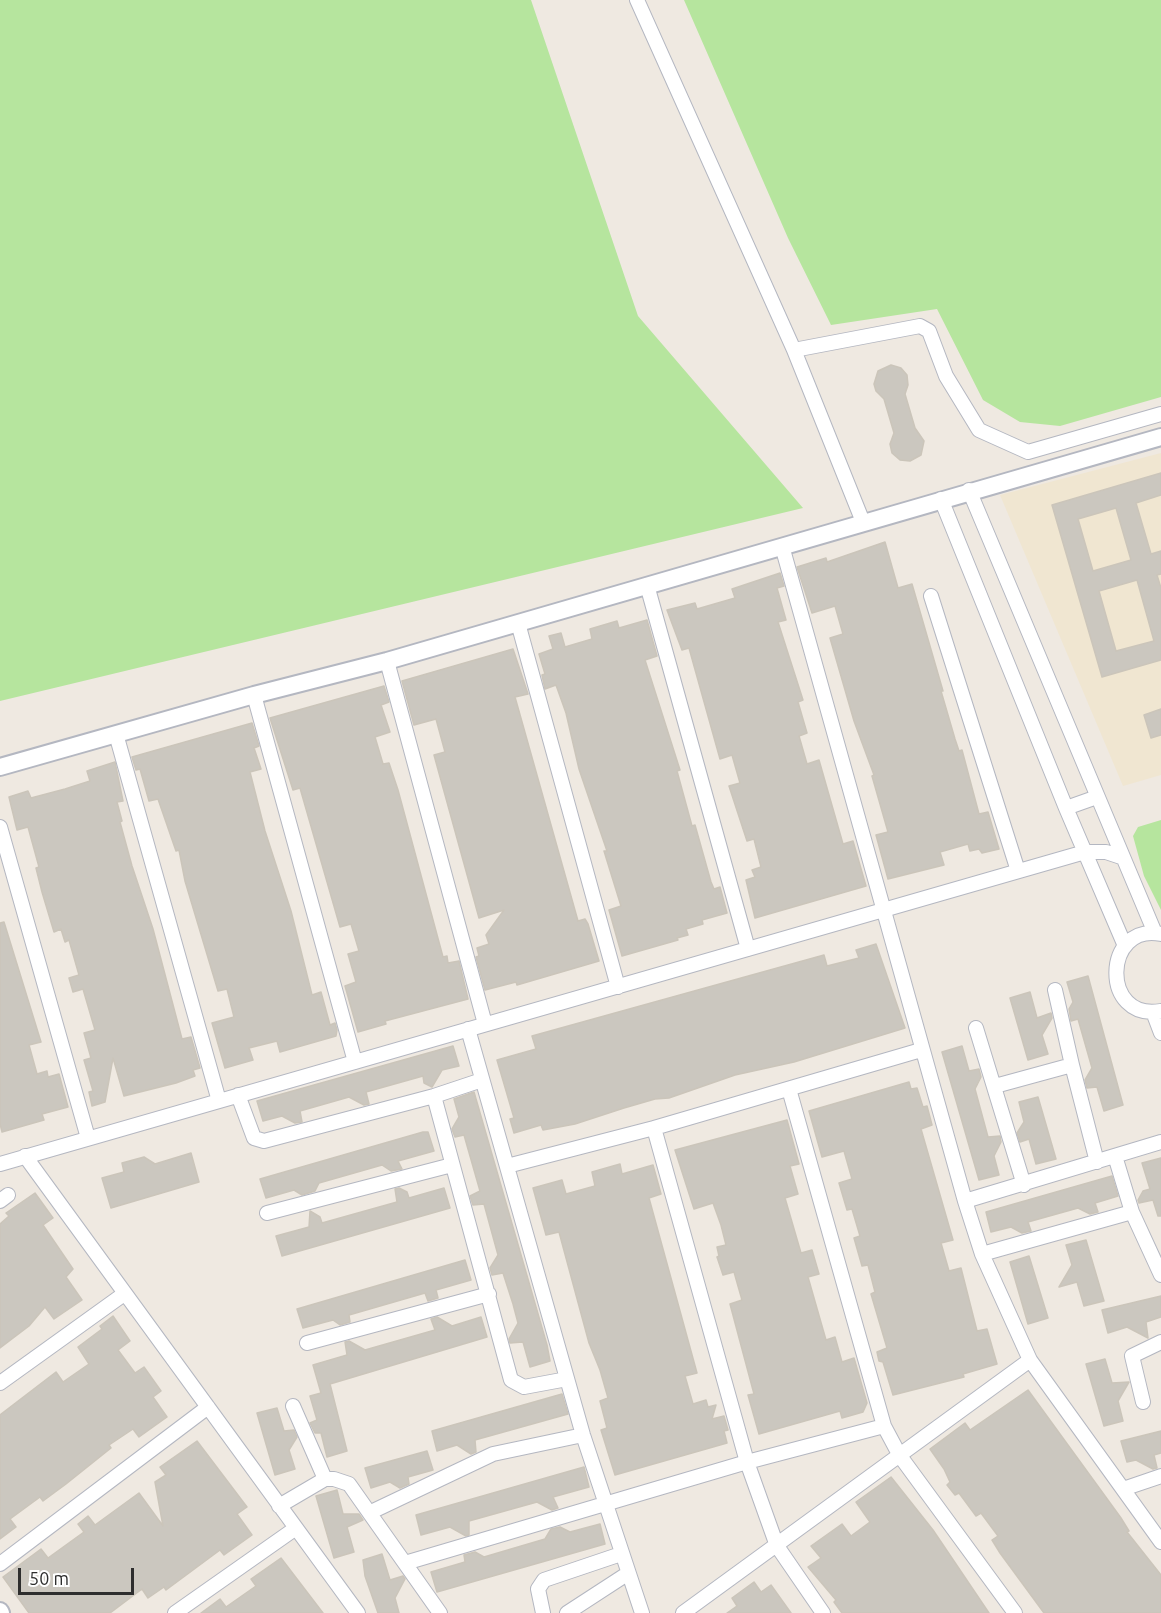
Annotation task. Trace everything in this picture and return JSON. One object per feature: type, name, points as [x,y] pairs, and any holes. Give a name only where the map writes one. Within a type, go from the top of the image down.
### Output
[{"type":"street","points":[[637,0],[794,350],[863,522]]},
{"type":"street","points":[[794,350],[920,326],[929,331],[946,376],[979,430],[1028,452],[1161,414]]},
{"type":"street","points":[[0,767],[254,695],[387,661],[969,490],[1161,437]]},
{"type":"street","points":[[969,490],[1121,857],[1158,934],[1139,936],[1125,946],[1116,966],[1118,987],[1132,1005],[1157,1011],[1161,1033]]},
{"type":"street","points":[[941,499],[1066,808],[1125,946]]},
{"type":"street","points":[[782,546],[884,909],[921,1050],[982,1254],[1030,1360],[1161,1542]]},
{"type":"street","points":[[647,585],[748,949]]},
{"type":"street","points":[[931,596],[1018,871]]},
{"type":"street","points":[[518,623],[618,987]]},
{"type":"street","points":[[387,661],[485,1024]]},
{"type":"street","points":[[254,695],[355,1062]]},
{"type":"street","points":[[116,734],[219,1101]]},
{"type":"street","points":[[1066,808],[1097,797]]},
{"type":"street","points":[[0,827],[88,1138]]},
{"type":"street","points":[[0,1164],[1085,852],[1106,852],[1121,857]]},
{"type":"street","points":[[1055,990],[1097,1162]]},
{"type":"street","points":[[976,1028],[1024,1185]]},
{"type":"street","points":[[468,1029],[583,1435],[608,1504],[627,1574],[642,1613]]},
{"type":"street","points":[[507,1166],[654,1128],[921,1050]]},
{"type":"street","points":[[995,1086],[1072,1065]]},
{"type":"street","points":[[238,1095],[254,1138],[264,1141],[434,1096],[482,1080]]},
{"type":"street","points":[[789,1089],[884,1426],[900,1456],[1015,1613]]},
{"type":"street","points":[[434,1096],[511,1380],[524,1387],[567,1379]]},
{"type":"street","points":[[654,1128],[747,1462],[777,1546],[823,1613]]},
{"type":"street","points":[[965,1201],[1161,1142]]},
{"type":"street","points":[[25,1156],[358,1613]]},
{"type":"street","points":[[1115,1156],[1132,1212],[1161,1275]]},
{"type":"street","points":[[267,1213],[452,1165]]},
{"type":"street","points":[[982,1254],[1132,1212]]},
{"type":"street","points":[[0,1383],[124,1294]]},
{"type":"street","points":[[307,1343],[489,1294]]},
{"type":"street","points":[[1143,1402],[1132,1356],[1161,1342]]},
{"type":"street","points":[[683,1613],[1030,1360]]},
{"type":"street","points":[[293,1406],[325,1479]]},
{"type":"street","points":[[0,1564],[208,1407]]},
{"type":"street","points":[[405,1563],[747,1462],[884,1426]]},
{"type":"street","points":[[371,1512],[493,1454],[583,1435]]},
{"type":"street","points":[[1123,1489],[1161,1476]]},
{"type":"street","points":[[279,1506],[325,1479],[334,1479],[349,1484],[371,1512],[440,1613]]},
{"type":"street","points":[[175,1613],[296,1528]]},
{"type":"street","points":[[543,1613],[538,1589],[544,1580],[621,1554]]},
{"type":"street","points":[[567,1613],[627,1574]]},
{"type":"shaded area","points":[[1161,453],[1161,775],[1123,786],[1000,495]]},
{"type":"green space","points":[[0,0],[531,0],[638,316],[803,508],[0,701]]},
{"type":"green space","points":[[684,0],[1161,0],[1161,397],[1060,426],[1020,422],[983,400],[937,309],[831,325],[788,238]]},
{"type":"green space","points":[[1161,820],[1161,910],[1144,876],[1133,836],[1138,827]]},
{"type":"building","points":[[891,365],[901,368],[907,375],[908,385],[905,394],[915,428],[924,441],[921,455],[910,461],[900,460],[892,453],[890,444],[894,433],[884,399],[876,391],[874,384],[878,371]]},
{"type":"building","points":[[1161,473],[1161,495],[1136,503],[1151,554],[1161,551],[1161,574],[1157,575],[1161,588],[1161,660],[1102,677],[1052,505]],"holes":[[[1116,508],[1131,560],[1093,571],[1078,519]],[[1137,580],[1154,641],[1116,651],[1099,591]]]},
{"type":"building","points":[[885,542],[898,588],[912,584],[943,691],[941,691],[959,751],[962,750],[979,814],[988,812],[999,849],[982,853],[979,849],[970,851],[968,844],[940,852],[944,865],[888,879],[876,835],[888,832],[872,776],[874,775],[854,721],[830,638],[843,634],[835,606],[812,613],[797,567],[826,558],[827,562]]},
{"type":"building","points":[[780,573],[784,586],[777,588],[786,620],[778,622],[803,700],[798,702],[807,733],[799,736],[807,764],[819,760],[843,844],[853,841],[866,886],[755,918],[746,880],[755,877],[752,870],[761,867],[754,839],[747,841],[729,786],[740,783],[732,755],[720,759],[689,648],[682,650],[667,610],[695,603],[697,609],[735,598],[732,589]]},
{"type":"building","points":[[647,620],[657,656],[645,660],[680,770],[677,771],[692,826],[695,825],[711,882],[714,889],[720,887],[727,913],[702,920],[703,924],[686,929],[688,935],[677,938],[678,940],[622,956],[609,910],[621,906],[604,851],[607,851],[579,769],[566,713],[556,685],[545,689],[542,675],[545,674],[539,654],[553,649],[549,636],[561,633],[565,647],[592,639],[590,629],[617,621],[619,628]]},
{"type":"building","points":[[513,649],[528,694],[515,697],[578,921],[585,919],[588,924],[599,961],[517,985],[516,982],[485,990],[476,957],[479,956],[477,948],[489,944],[486,935],[504,910],[479,918],[434,755],[445,752],[436,719],[414,725],[402,681]]},
{"type":"building","points":[[384,686],[389,702],[381,705],[390,732],[375,737],[383,764],[389,763],[398,790],[443,957],[447,956],[448,963],[459,961],[468,999],[385,1021],[386,1024],[358,1032],[345,986],[356,982],[348,954],[359,951],[351,924],[340,927],[300,788],[293,790],[270,718]]},
{"type":"building","points":[[1161,709],[1161,735],[1151,738],[1144,715]]},
{"type":"building","points":[[252,723],[259,746],[254,748],[261,769],[250,772],[265,831],[291,911],[312,995],[321,992],[330,1025],[335,1023],[337,1030],[336,1036],[280,1052],[277,1041],[249,1048],[253,1060],[225,1068],[212,1023],[234,1017],[227,989],[218,991],[185,881],[179,850],[176,851],[158,799],[149,801],[140,769],[136,770],[132,757]]},
{"type":"building","points":[[115,762],[123,801],[117,802],[122,821],[120,822],[132,866],[153,929],[182,1039],[191,1037],[200,1068],[193,1070],[195,1076],[176,1083],[124,1096],[113,1058],[105,1102],[92,1106],[89,1092],[93,1091],[84,1060],[91,1058],[84,1033],[95,1030],[83,989],[73,992],[69,978],[79,975],[69,940],[65,942],[61,929],[54,932],[36,868],[39,867],[28,827],[17,830],[9,797],[28,791],[31,798],[90,781],[87,771]]},
{"type":"building","points":[[4,922],[41,1042],[29,1045],[37,1074],[47,1071],[48,1077],[59,1074],[68,1107],[42,1114],[44,1120],[2,1132],[0,1124],[0,923]]},
{"type":"building","points":[[876,944],[905,1028],[794,1062],[735,1075],[669,1098],[655,1099],[575,1124],[543,1130],[541,1125],[514,1133],[510,1119],[514,1118],[497,1060],[536,1049],[532,1036],[824,955],[827,966],[859,958],[856,950]]},
{"type":"building","points":[[1088,976],[1123,1105],[1104,1111],[1097,1087],[1087,1088],[1085,1080],[1092,1068],[1078,1019],[1071,1021],[1069,1009],[1073,1002],[1067,982]]},
{"type":"building","points":[[1030,992],[1037,1018],[1051,1013],[1052,1018],[1042,1035],[1048,1054],[1028,1060],[1010,998]]},
{"type":"building","points":[[453,1046],[459,1066],[442,1070],[432,1087],[424,1083],[423,1076],[366,1092],[369,1104],[364,1105],[349,1097],[300,1111],[302,1122],[295,1123],[282,1116],[263,1121],[257,1101]]},
{"type":"building","points":[[962,1046],[969,1071],[979,1069],[981,1077],[975,1089],[988,1137],[1000,1136],[1001,1142],[994,1156],[999,1175],[979,1180],[942,1052]]},
{"type":"building","points":[[909,1082],[911,1089],[917,1088],[923,1107],[927,1106],[932,1125],[921,1129],[953,1240],[941,1243],[949,1271],[961,1268],[977,1331],[987,1329],[997,1364],[963,1374],[964,1377],[893,1395],[883,1362],[879,1361],[877,1352],[887,1348],[871,1294],[875,1292],[868,1265],[862,1266],[854,1238],[860,1236],[852,1209],[847,1210],[839,1183],[852,1179],[844,1151],[822,1157],[809,1111]]},
{"type":"building","points":[[474,1092],[547,1345],[550,1361],[530,1367],[523,1342],[510,1343],[509,1339],[518,1323],[513,1304],[503,1273],[492,1275],[490,1268],[498,1255],[484,1204],[473,1205],[470,1196],[480,1191],[464,1135],[455,1137],[452,1129],[459,1117],[454,1099]]},
{"type":"building","points":[[1038,1097],[1056,1159],[1036,1164],[1029,1139],[1020,1142],[1017,1133],[1024,1122],[1019,1102]]},
{"type":"building","points":[[787,1120],[799,1164],[790,1166],[798,1194],[785,1198],[801,1253],[812,1250],[819,1274],[808,1277],[826,1340],[835,1337],[842,1362],[854,1358],[867,1403],[863,1412],[842,1418],[840,1411],[759,1434],[748,1395],[754,1394],[730,1304],[742,1300],[734,1272],[723,1275],[717,1257],[719,1256],[717,1247],[726,1245],[721,1225],[713,1203],[694,1209],[675,1150]]},
{"type":"building","points":[[428,1132],[434,1151],[398,1161],[402,1169],[391,1171],[382,1165],[319,1183],[315,1191],[302,1195],[294,1190],[266,1198],[260,1179]]},
{"type":"building","points":[[191,1153],[199,1182],[111,1208],[102,1178],[124,1172],[122,1163],[144,1157],[155,1164]]},
{"type":"building","points":[[1161,1158],[1161,1216],[1158,1216],[1153,1200],[1139,1203],[1138,1200],[1143,1191],[1150,1189],[1142,1163]]},
{"type":"building","points":[[620,1164],[622,1174],[653,1165],[661,1194],[649,1198],[697,1373],[685,1376],[693,1404],[706,1400],[708,1407],[716,1405],[712,1419],[724,1416],[728,1430],[724,1431],[727,1443],[615,1475],[601,1430],[607,1428],[600,1401],[608,1398],[600,1370],[589,1343],[559,1232],[546,1235],[533,1188],[562,1180],[566,1194],[595,1186],[592,1172]]},
{"type":"building","points":[[1112,1176],[1118,1196],[1095,1203],[1098,1212],[1090,1214],[1078,1208],[1028,1222],[1031,1231],[1022,1233],[1011,1227],[991,1232],[986,1212]]},
{"type":"building","points":[[399,1188],[407,1192],[409,1198],[444,1188],[450,1208],[282,1256],[276,1236],[309,1227],[310,1211],[320,1217],[322,1223],[397,1202],[395,1189]]},
{"type":"building","points":[[35,1193],[53,1218],[43,1225],[73,1269],[66,1277],[82,1300],[54,1319],[45,1307],[29,1326],[0,1348],[0,1224],[9,1216],[6,1213]]},
{"type":"building","points":[[1086,1240],[1104,1301],[1084,1306],[1077,1282],[1059,1287],[1072,1265],[1066,1245]]},
{"type":"building","points":[[1029,1256],[1048,1318],[1028,1324],[1010,1262]]},
{"type":"building","points":[[465,1260],[471,1280],[436,1290],[438,1298],[428,1301],[425,1293],[349,1315],[350,1322],[340,1325],[333,1320],[303,1328],[297,1309]]},
{"type":"building","points":[[1161,1296],[1161,1317],[1146,1322],[1148,1338],[1127,1327],[1108,1333],[1102,1310]]},
{"type":"building","points":[[113,1316],[130,1341],[118,1350],[135,1373],[144,1367],[161,1391],[153,1397],[167,1417],[139,1437],[133,1429],[109,1445],[111,1448],[66,1484],[43,1501],[40,1497],[10,1519],[16,1527],[0,1539],[0,1415],[56,1372],[63,1382],[89,1364],[78,1347],[102,1329],[100,1326]]},
{"type":"building","points":[[437,1317],[452,1326],[481,1317],[487,1337],[330,1384],[347,1451],[327,1457],[321,1433],[315,1433],[310,1423],[317,1420],[310,1396],[321,1393],[313,1365],[347,1355],[345,1342],[349,1341],[365,1350],[435,1330],[431,1319]]},
{"type":"building","points":[[1105,1359],[1112,1383],[1129,1382],[1118,1401],[1123,1421],[1104,1426],[1086,1364]]},
{"type":"building","points":[[1028,1390],[1121,1518],[1129,1531],[1127,1532],[1161,1575],[1161,1613],[1044,1613],[1000,1553],[992,1540],[998,1536],[981,1513],[976,1516],[959,1493],[955,1495],[947,1485],[950,1482],[944,1469],[930,1449],[965,1423],[970,1430]]},
{"type":"building","points":[[562,1394],[568,1414],[475,1440],[476,1452],[471,1454],[457,1445],[437,1451],[432,1431]]},
{"type":"building","points":[[277,1408],[284,1431],[294,1430],[297,1437],[289,1450],[295,1469],[275,1475],[257,1413]]},
{"type":"building","points":[[1161,1431],[1161,1453],[1154,1455],[1157,1468],[1153,1469],[1136,1460],[1127,1462],[1121,1441]]},
{"type":"building","points":[[197,1441],[247,1507],[237,1514],[252,1535],[224,1555],[220,1550],[166,1590],[164,1587],[148,1598],[142,1589],[110,1613],[29,1613],[3,1577],[41,1549],[48,1558],[84,1532],[78,1524],[88,1516],[95,1525],[139,1493],[163,1526],[155,1482],[166,1475],[160,1467]]},
{"type":"building","points":[[427,1451],[433,1470],[408,1477],[409,1484],[400,1488],[390,1482],[371,1488],[365,1468]]},
{"type":"building","points":[[584,1467],[589,1487],[553,1497],[558,1508],[552,1510],[537,1502],[469,1521],[469,1535],[466,1536],[450,1527],[421,1535],[416,1515]]},
{"type":"building","points":[[891,1477],[933,1530],[989,1613],[842,1613],[834,1602],[836,1600],[808,1567],[821,1558],[811,1546],[842,1524],[851,1536],[870,1522],[856,1502]]},
{"type":"building","points":[[337,1490],[343,1514],[359,1514],[363,1520],[347,1527],[354,1552],[334,1558],[316,1496]]},
{"type":"building","points":[[600,1524],[605,1544],[437,1592],[431,1572],[465,1562],[464,1555],[475,1552],[484,1557],[545,1539],[551,1529],[560,1527],[570,1532]]},
{"type":"building","points":[[382,1554],[390,1580],[403,1576],[405,1579],[395,1598],[399,1613],[378,1613],[365,1576],[363,1560]]},
{"type":"building","points":[[281,1558],[323,1613],[201,1613],[220,1599],[226,1607],[256,1586],[251,1579]]},
{"type":"building","points":[[754,1582],[761,1592],[771,1585],[791,1613],[727,1613],[737,1606],[732,1598]]}]
